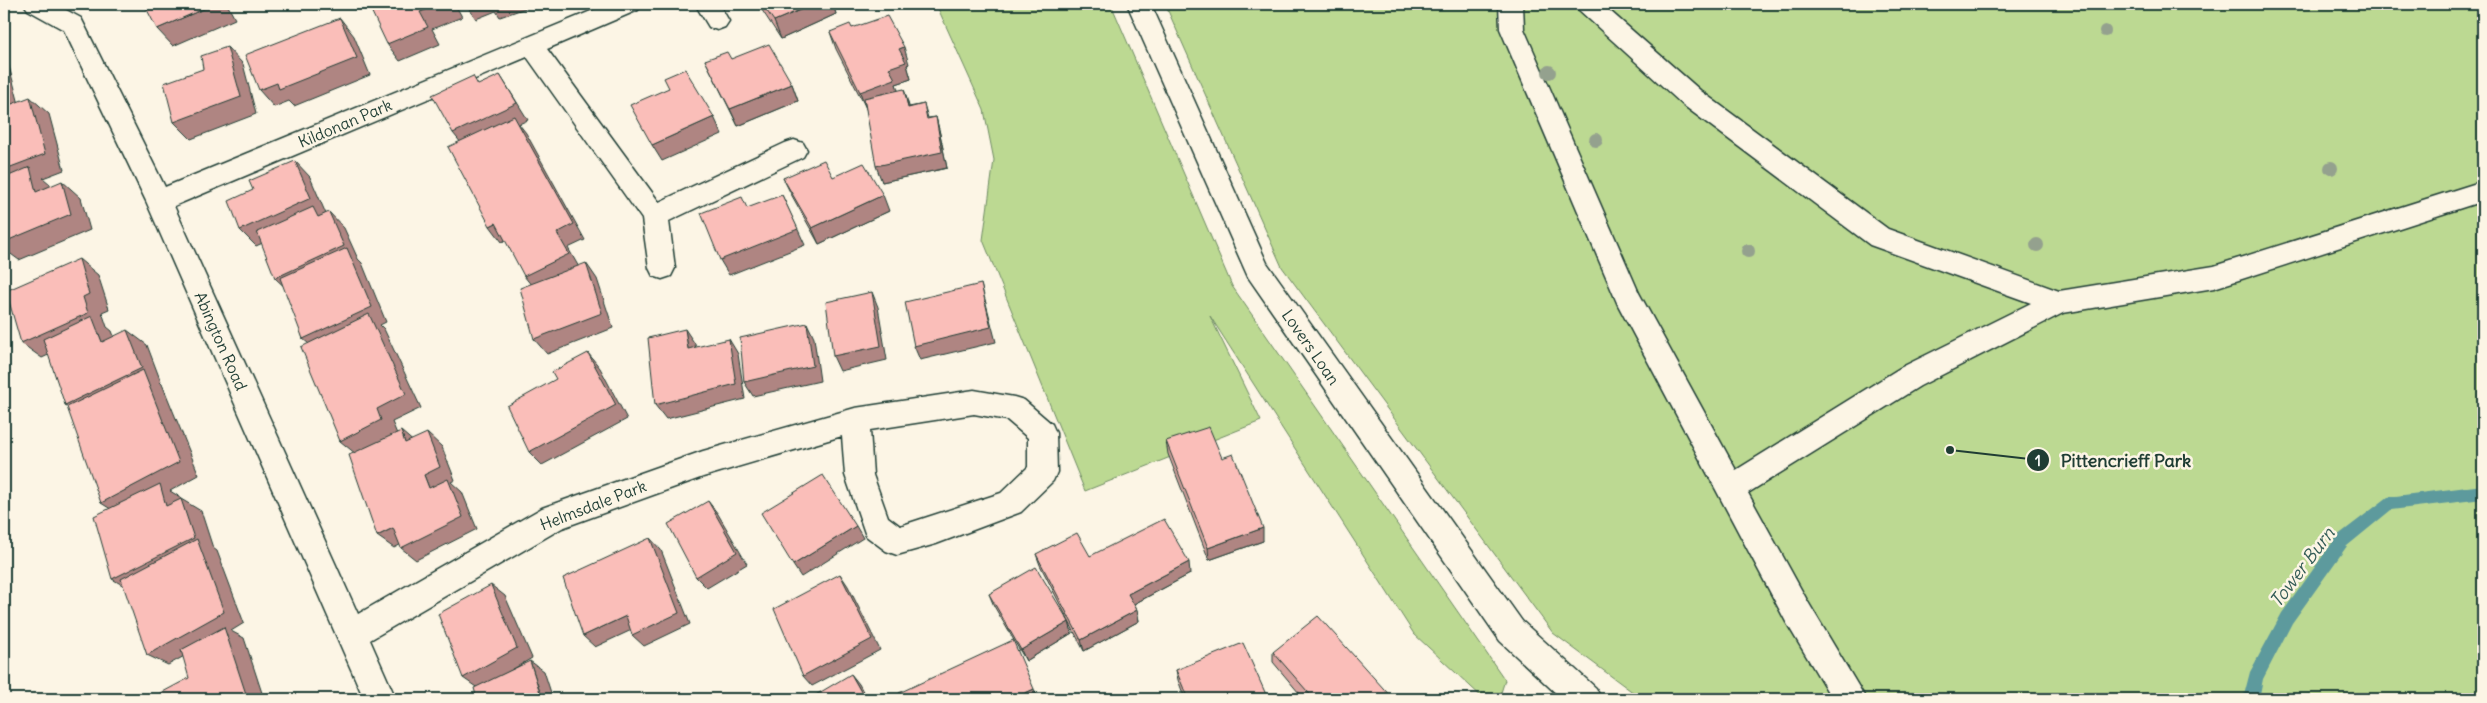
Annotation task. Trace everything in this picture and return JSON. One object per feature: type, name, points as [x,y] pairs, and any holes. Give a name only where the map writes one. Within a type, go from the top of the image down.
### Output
[{"type":"street","name":"Abington Road","points":[[36,4],[73,24],[159,200],[380,699]]},
{"type":"street","name":"Kildonan Park","points":[[159,200],[630,4]]},
{"type":"street","name":"Lovers Loan","points":[[1139,4],[1256,269],[1511,631],[1586,699]]},
{"type":"street","points":[[1511,4],[1512,29],[1627,297],[1797,612],[1850,699]]},
{"type":"street","points":[[1587,4],[1692,98],[1879,237],[2059,302]]},
{"type":"street","points":[[531,45],[655,216],[662,268]]},
{"type":"street","points":[[655,216],[794,150]]},
{"type":"street","points":[[1730,490],[1910,377],[2059,302],[2214,277],[2483,191]]},
{"type":"street","name":"Helmsdale Park","points":[[350,634],[552,518],[703,464],[855,420],[974,402],[1014,409],[1042,433],[1043,472],[1012,503],[936,530],[897,541],[876,526],[859,475],[855,420]]},
{"type":"green space","points":[[936,4],[1111,4],[1232,286],[1505,680],[1499,699],[1484,699],[1414,634],[1210,316],[1261,421],[1085,491],[983,240],[994,160],[984,110]]},
{"type":"green space","points":[[1165,4],[2483,4],[2483,699],[1642,699],[1553,633],[1282,267]]},
{"type":"building","points":[[144,4],[215,4],[157,29]]},
{"type":"building","points":[[368,4],[440,4],[420,12],[428,27],[387,44]]},
{"type":"building","points":[[762,4],[814,4],[774,21]]},
{"type":"building","points":[[887,16],[904,47],[899,49],[906,62],[889,68],[895,79],[860,92],[830,32],[850,24],[852,28]]},
{"type":"building","points":[[340,18],[357,58],[279,89],[277,83],[259,90],[245,55]]},
{"type":"building","points":[[769,44],[792,84],[730,109],[705,60],[727,52],[731,59]]},
{"type":"building","points":[[227,47],[241,97],[174,122],[164,83],[203,69],[201,56]]},
{"type":"building","points":[[685,69],[714,117],[652,145],[630,105],[669,88],[664,78]]},
{"type":"building","points":[[500,75],[517,103],[453,133],[432,95],[473,76],[478,85]]},
{"type":"building","points":[[904,89],[908,108],[924,104],[927,119],[936,117],[942,152],[876,166],[864,98]]},
{"type":"building","points":[[30,97],[45,154],[8,168],[6,161],[4,161],[4,107]]},
{"type":"building","points":[[514,116],[574,224],[557,233],[569,254],[524,276],[496,223],[490,226],[448,147]]},
{"type":"building","points":[[824,160],[833,177],[864,163],[883,195],[812,228],[783,178]]},
{"type":"building","points":[[295,161],[311,198],[240,230],[229,201],[253,190],[249,181]]},
{"type":"building","points":[[30,167],[36,192],[62,181],[71,214],[4,242],[4,178]]},
{"type":"building","points":[[782,195],[798,229],[720,260],[701,213],[742,197],[747,208]]},
{"type":"building","points":[[313,207],[318,217],[329,212],[344,246],[275,278],[257,232]]},
{"type":"building","points":[[347,248],[372,307],[303,339],[280,278]]},
{"type":"building","points":[[79,259],[89,294],[83,297],[88,313],[21,343],[6,291]]},
{"type":"building","points":[[586,263],[602,313],[534,339],[520,288]]},
{"type":"building","points":[[981,284],[991,327],[914,346],[905,302]]},
{"type":"building","points":[[872,292],[881,346],[833,356],[826,302]]},
{"type":"building","points":[[369,314],[406,394],[377,409],[381,420],[340,441],[301,347]]},
{"type":"building","points":[[92,316],[102,342],[127,330],[142,368],[65,405],[43,339]]},
{"type":"building","points":[[807,323],[813,366],[744,382],[740,338]]},
{"type":"building","points":[[685,329],[688,349],[729,339],[736,384],[655,405],[648,338]]},
{"type":"building","points":[[588,353],[616,405],[529,452],[507,406],[556,379],[552,372]]},
{"type":"building","points":[[143,370],[179,462],[101,503],[67,407]]},
{"type":"building","points":[[1209,427],[1222,458],[1233,454],[1263,528],[1208,548],[1166,441]]},
{"type":"building","points":[[401,431],[405,443],[427,433],[440,467],[424,475],[429,488],[448,479],[463,517],[401,548],[393,528],[377,536],[349,455]]},
{"type":"building","points":[[823,475],[856,526],[793,565],[761,513]]},
{"type":"building","points":[[160,484],[166,506],[181,499],[194,538],[112,579],[94,516]]},
{"type":"building","points":[[708,501],[737,552],[696,577],[668,524]]},
{"type":"building","points":[[1164,519],[1189,562],[1128,594],[1137,610],[1081,640],[1036,554],[1077,533],[1090,556]]},
{"type":"building","points":[[650,538],[679,613],[632,635],[626,616],[583,636],[563,578]]},
{"type":"building","points":[[197,539],[224,612],[147,655],[121,579]]},
{"type":"building","points":[[1036,567],[1069,622],[1021,650],[989,594]]},
{"type":"building","points":[[840,574],[872,639],[803,676],[774,609]]},
{"type":"building","points":[[491,585],[517,648],[463,678],[438,614]]},
{"type":"building","points":[[1318,616],[1393,699],[1314,699],[1273,652]]},
{"type":"building","points":[[224,627],[246,694],[236,699],[160,699],[159,694],[189,678],[181,650]]},
{"type":"building","points":[[1013,640],[1034,689],[1012,699],[901,699],[899,693]]},
{"type":"building","points":[[1243,643],[1268,699],[1188,699],[1176,670]]},
{"type":"building","points":[[530,661],[542,699],[477,699],[474,688]]},
{"type":"building","points":[[851,674],[865,699],[809,699]]},
{"type":"waterway","name":"Tower Burn","points":[[2251,699],[2256,677],[2287,618],[2342,541],[2388,504],[2483,492]]},
{"type":"place","name":"Pittencrieff Park","points":[[1950,450]]}]
